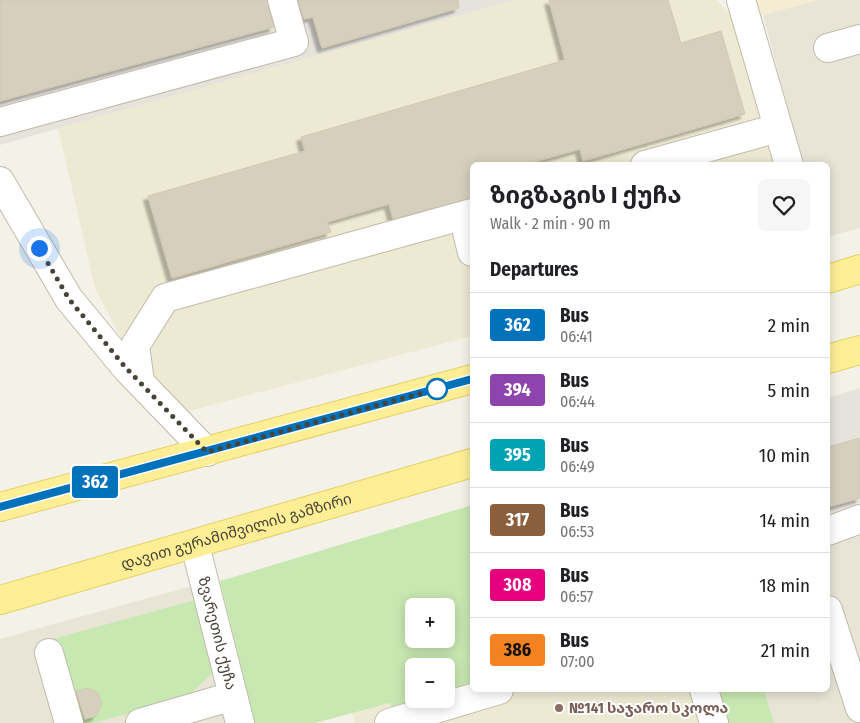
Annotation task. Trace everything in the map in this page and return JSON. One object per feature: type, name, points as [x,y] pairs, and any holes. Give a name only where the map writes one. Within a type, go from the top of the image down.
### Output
[{"type":"main road","points":[[830,278],[860,270]]},
{"type":"main road","points":[[830,358],[860,350]]},
{"type":"main road","points":[[0,507],[470,380]]},
{"type":"main road","name":"დავით გურამიშვილის გამზირი","points":[[0,600],[195,545],[470,464]]},
{"type":"street","points":[[0,122],[294,42],[282,0]]},
{"type":"street","points":[[741,0],[788,162]]},
{"type":"street","points":[[828,48],[860,39]]},
{"type":"street","points":[[656,162],[778,128]]},
{"type":"street","points":[[0,181],[69,299],[140,382],[207,452]]},
{"type":"street","points":[[140,382],[135,346],[165,298],[468,214],[470,233]]},
{"type":"street","points":[[830,530],[860,519]]},
{"type":"street","name":"ზვარეთის ქუჩა","points":[[195,545],[240,723]]},
{"type":"street","points":[[830,616],[860,708]]},
{"type":"street","points":[[49,653],[68,723]]},
{"type":"street","points":[[389,723],[492,692]]},
{"type":"street","points":[[705,692],[714,723]]},
{"type":"street","points":[[140,723],[233,696]]},
{"type":"shaded area","points":[[0,0],[514,0],[0,145]]},
{"type":"shaded area","points":[[514,0],[716,0],[737,20],[777,162],[470,162],[470,337],[185,412],[134,363],[95,288],[58,128]]},
{"type":"shaded area","points":[[748,0],[817,0],[763,15]]},
{"type":"shaded area","points":[[817,0],[860,0],[860,228],[830,236],[830,162],[802,162],[763,15]]},
{"type":"shaded area","points":[[860,388],[860,503],[830,512],[830,397]]},
{"type":"shaded area","points":[[860,503],[860,723],[774,723],[765,692],[830,692],[830,512]]},
{"type":"shaded area","points":[[195,585],[231,723],[0,723],[0,639]]},
{"type":"shaded area","name":"№141 საჯარო სკოლა","points":[[475,692],[691,692],[700,723],[355,723],[352,713],[390,703],[394,717],[423,708],[455,708],[455,698]]},
{"type":"green space","points":[[470,506],[470,691],[455,696],[455,658],[405,658],[405,708],[420,708],[394,717],[390,703],[315,723],[255,723],[220,581]]},
{"type":"green space","points":[[199,599],[216,670],[186,698],[93,723],[77,723],[53,639]]},
{"type":"green space","points":[[716,692],[765,692],[774,723],[725,723]]},
{"type":"building","points":[[0,0],[267,0],[274,27],[0,101]]},
{"type":"building","points":[[298,0],[458,0],[459,8],[322,48],[313,17],[304,19]]},
{"type":"building","points":[[549,0],[668,0],[681,43],[721,31],[745,114],[583,161],[580,149],[534,162],[470,162],[470,199],[393,219],[389,204],[327,222],[331,232],[172,278],[148,196],[305,151],[301,137],[565,60]]},
{"type":"building","points":[[860,438],[860,498],[830,506],[830,446]]},
{"type":"building","points":[[88,688],[98,693],[102,704],[96,716],[85,719],[76,691]]},
{"type":"bus line","name":"362","points":[[0,507],[470,380]]},
{"type":"place","name":"№141 საჯარო სკოლა","points":[[559,708]]},
{"type":"route","points":[[39,248],[69,299],[126,368],[207,452],[437,389]]}]
